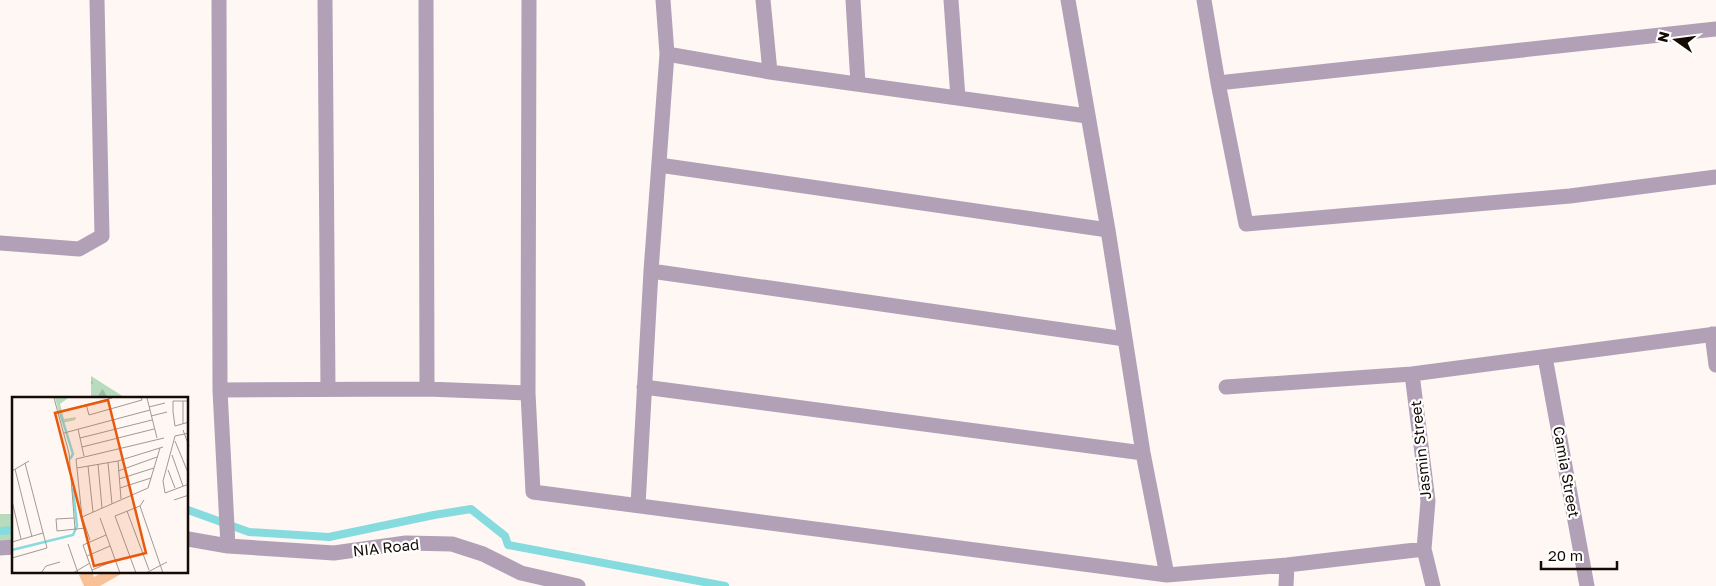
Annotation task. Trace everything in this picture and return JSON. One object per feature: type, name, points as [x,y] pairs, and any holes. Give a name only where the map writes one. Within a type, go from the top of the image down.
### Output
[{"type":"street","points":[[0,243],[79,249],[102,236],[98,0]]},
{"type":"street","points":[[219,0],[220,390],[228,534]]},
{"type":"street","points":[[325,0],[328,390]]},
{"type":"street","points":[[426,0],[427,389]]},
{"type":"street","points":[[529,0],[528,393],[533,492],[1167,575],[1287,565],[1424,549]]},
{"type":"street","points":[[638,505],[651,271],[667,54],[663,0]]},
{"type":"street","points":[[764,0],[770,72]]},
{"type":"street","points":[[853,0],[858,84]]},
{"type":"street","points":[[952,0],[958,98]]},
{"type":"street","points":[[1068,0],[1108,230],[1143,453],[1167,575]]},
{"type":"street","points":[[1204,0],[1218,83],[1246,224],[1570,196],[1716,177]]},
{"type":"street","points":[[1218,83],[1716,29]]},
{"type":"street","points":[[667,54],[770,72],[1087,116]]},
{"type":"street","points":[[659,165],[1108,230]]},
{"type":"street","points":[[651,271],[1125,339]]},
{"type":"street","points":[[1226,387],[1412,374],[1714,334],[1716,365]]},
{"type":"street","name":"Camia Street","points":[[1545,357],[1587,586]]},
{"type":"street","name":"Jasmin Street","points":[[1412,374],[1428,502],[1424,549],[1433,586]]},
{"type":"street","points":[[644,387],[1143,453]]},
{"type":"street","points":[[220,390],[427,389],[528,393]]},
{"type":"street","name":"NIA Road","points":[[189,539],[228,534],[334,553],[406,544],[452,544],[483,554],[521,573],[578,586]]},
{"type":"street","points":[[1286,586],[1287,565]]},
{"type":"green space","points":[[91,376],[124,397],[91,397]]},
{"type":"green space","points":[[0,514],[12,514],[12,554],[0,555]]},
{"type":"building","points":[[93,574],[94,577],[99,574],[121,574],[100,586],[84,586],[79,575]]},
{"type":"waterway","points":[[189,510],[249,532],[329,537],[471,509],[505,536],[508,545],[725,586]]},
{"type":"waterway","points":[[2,531],[12,530]]}]
